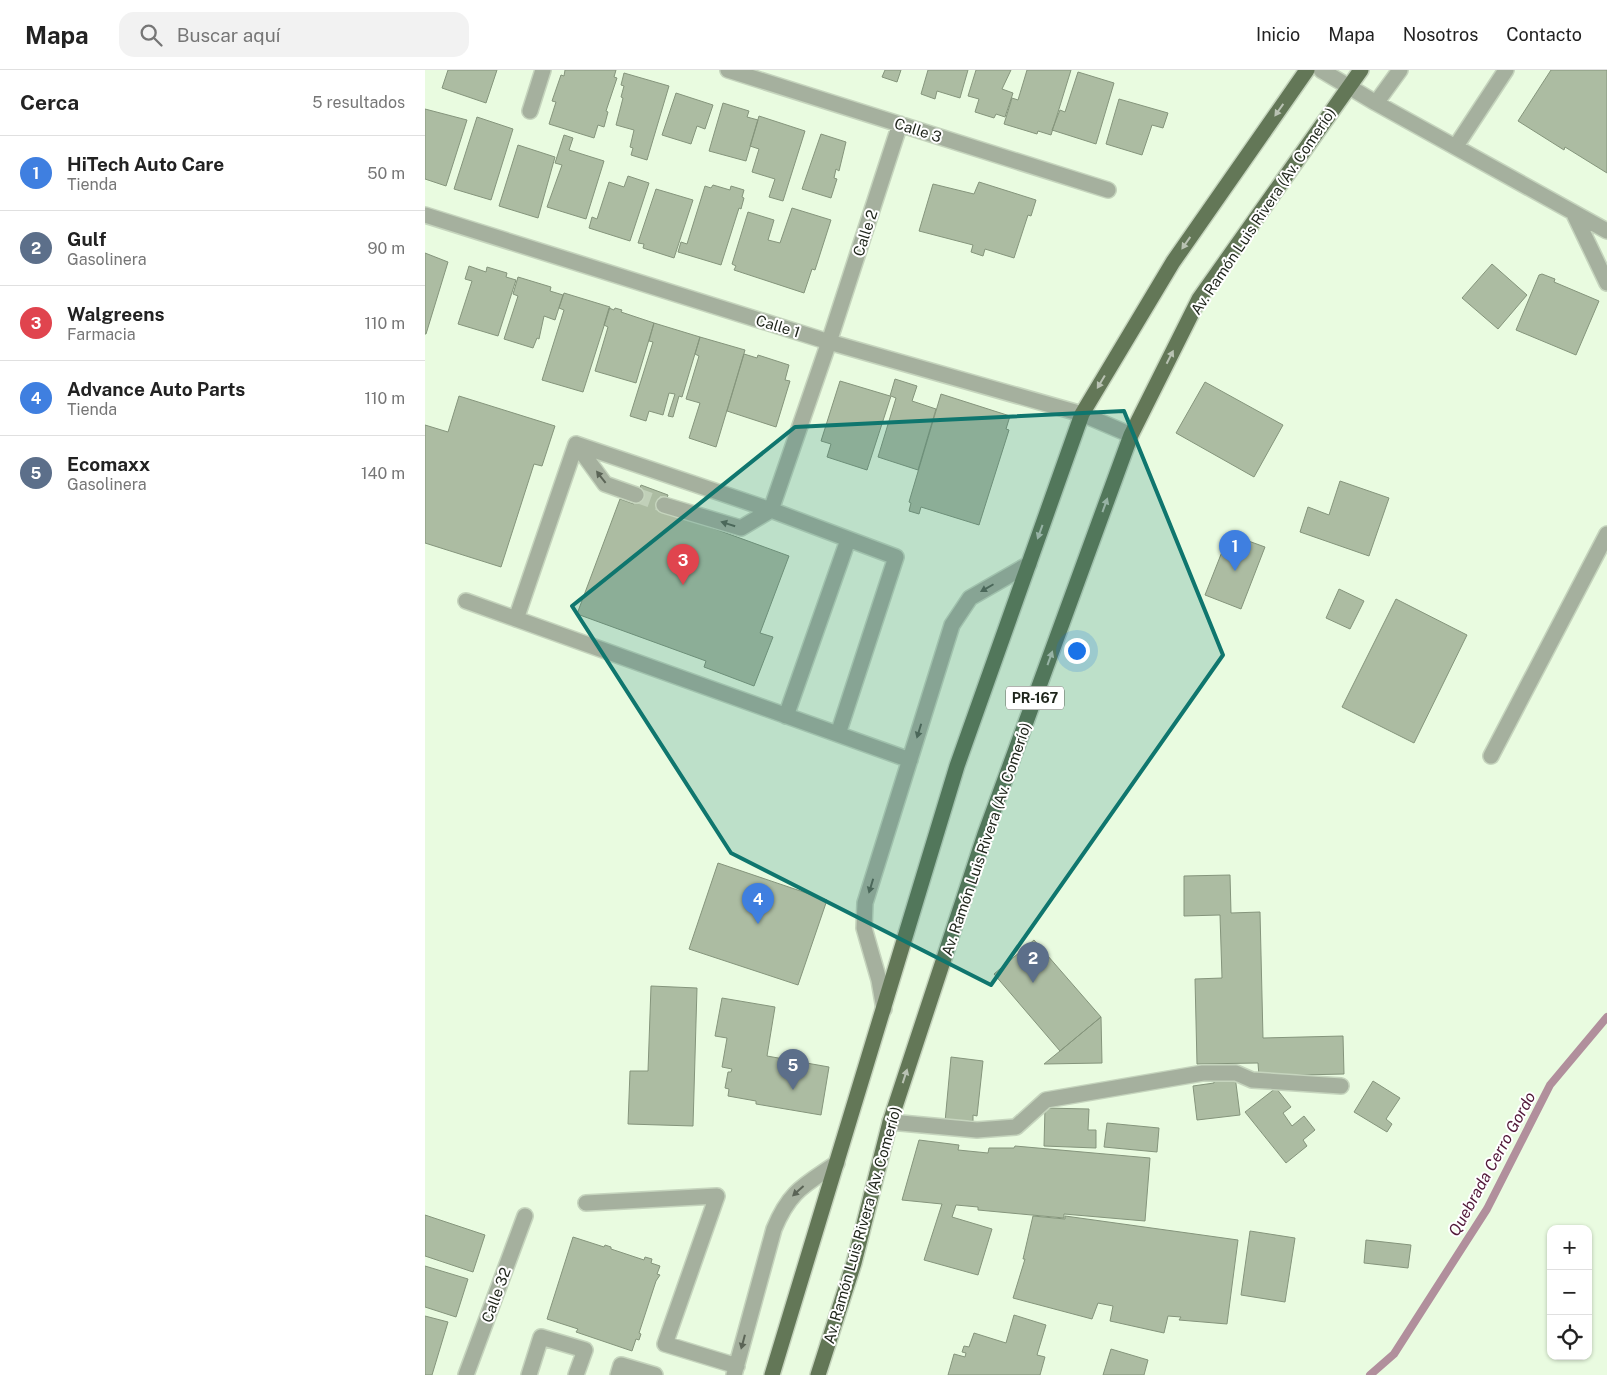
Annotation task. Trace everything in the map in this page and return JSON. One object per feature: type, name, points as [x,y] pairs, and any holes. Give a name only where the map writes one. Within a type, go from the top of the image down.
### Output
[{"type":"main road","name":"PR-167","points":[[772,1375],[957,766],[1082,414],[1173,262],[1307,70]]},
{"type":"main road","name":"Av. Ramón Luis Rivera (Av. Comerío)","points":[[818,1375],[854,1263],[890,1122],[985,834],[1131,435],[1199,300],[1361,70]]},
{"type":"street","points":[[530,111],[543,70]]},
{"type":"street","name":"Calle 3","points":[[728,70],[1108,190]]},
{"type":"street","points":[[1321,70],[1376,103],[1607,231]]},
{"type":"street","points":[[1376,103],[1400,70]]},
{"type":"street","points":[[1456,146],[1506,70]]},
{"type":"street","name":"Calle 2","points":[[771,510],[829,342],[900,124]]},
{"type":"street","points":[[1573,212],[1607,283]]},
{"type":"street","name":"Calle 1","points":[[425,215],[829,342],[1082,414],[1131,435]]},
{"type":"street","points":[[576,444],[771,510],[896,557],[838,734]]},
{"type":"street","points":[[576,444],[605,484],[636,495]]},
{"type":"street","points":[[516,619],[576,444]]},
{"type":"street","points":[[664,504],[741,528],[771,510]]},
{"type":"street","points":[[1491,756],[1607,534]]},
{"type":"street","points":[[786,716],[848,540]]},
{"type":"street","points":[[884,1009],[879,980],[864,928],[865,903],[951,625],[970,598],[1029,564]]},
{"type":"street","points":[[466,601],[910,760]]},
{"type":"street","points":[[890,1122],[977,1130],[1016,1127],[1046,1100],[1203,1074],[1236,1073],[1252,1080],[1341,1086]]},
{"type":"street","points":[[586,1203],[717,1196],[665,1344],[735,1370],[774,1229],[783,1206],[797,1190],[837,1162]]},
{"type":"street","name":"Calle 32","points":[[467,1375],[525,1216]]},
{"type":"street","points":[[529,1375],[541,1337],[585,1350],[576,1375]]},
{"type":"street","points":[[618,1375],[621,1365],[655,1375]]},
{"type":"highlighted area","points":[[1124,411],[1223,655],[991,985],[731,853],[572,606],[795,427]]},
{"type":"building","points":[[448,70],[497,70],[486,103],[442,88]]},
{"type":"building","points":[[565,70],[616,70],[614,77],[617,78],[606,111],[608,112],[604,127],[598,125],[594,138],[549,124],[556,102],[552,101],[561,75],[564,76]]},
{"type":"building","points":[[885,70],[901,70],[897,82],[882,77]]},
{"type":"building","points":[[928,70],[968,70],[960,98],[937,91],[935,99],[921,94]]},
{"type":"building","points":[[976,70],[1011,70],[1002,89],[1013,93],[1005,117],[996,114],[994,118],[975,112],[979,99],[968,96]]},
{"type":"building","points":[[1027,70],[1071,70],[1051,135],[1038,131],[1037,134],[1004,124],[1012,98],[1018,100]]},
{"type":"building","points":[[1551,70],[1607,70],[1607,173],[1565,147],[1564,150],[1518,121]]},
{"type":"building","points":[[1078,72],[1114,83],[1096,144],[1052,130],[1060,110],[1065,112]]},
{"type":"building","points":[[624,73],[669,86],[647,160],[631,155],[633,148],[630,147],[634,130],[616,125],[623,98],[621,97],[624,86],[621,85]]},
{"type":"building","points":[[676,93],[713,105],[705,129],[697,126],[691,144],[662,135]]},
{"type":"building","points":[[1119,99],[1168,113],[1163,128],[1152,125],[1142,155],[1106,144]]},
{"type":"building","points":[[723,103],[749,111],[747,117],[758,120],[746,161],[709,151]]},
{"type":"building","points":[[425,109],[467,120],[446,186],[425,179]]},
{"type":"building","points":[[759,116],[805,131],[783,201],[769,197],[775,179],[752,172],[759,149],[750,146]]},
{"type":"building","points":[[477,117],[513,129],[491,200],[454,189]]},
{"type":"building","points":[[821,134],[846,142],[839,171],[836,169],[834,178],[837,179],[831,198],[802,189]]},
{"type":"building","points":[[564,135],[573,138],[569,150],[604,161],[586,219],[547,207],[562,165],[555,163]]},
{"type":"building","points":[[518,145],[555,157],[538,218],[499,206]]},
{"type":"building","points":[[628,176],[649,183],[630,241],[589,228],[592,217],[597,219],[609,182],[624,187]]},
{"type":"building","points":[[979,182],[1036,200],[1031,216],[1028,215],[1014,258],[985,249],[983,256],[971,252],[973,245],[919,231],[933,184],[974,194]]},
{"type":"building","points":[[713,185],[730,190],[731,186],[744,190],[741,209],[739,208],[721,265],[678,252],[681,242],[687,244],[705,186],[711,188]]},
{"type":"building","points":[[656,189],[693,200],[674,258],[643,248],[644,244],[638,243]]},
{"type":"building","points":[[792,208],[831,220],[815,270],[812,269],[804,293],[734,270],[736,266],[732,264],[748,212],[774,220],[768,240],[780,243]]},
{"type":"building","points":[[425,253],[448,262],[426,334],[425,334]]},
{"type":"building","points":[[1492,264],[1527,295],[1498,329],[1462,298]]},
{"type":"building","points":[[469,266],[486,272],[487,267],[507,273],[506,277],[516,280],[498,336],[458,324],[472,281],[465,279]]},
{"type":"building","points":[[1542,274],[1555,279],[1554,282],[1599,301],[1576,355],[1516,330],[1539,275]]},
{"type":"building","points":[[518,277],[551,287],[550,291],[563,295],[555,320],[544,316],[539,339],[537,338],[533,348],[504,339],[518,296],[513,294]]},
{"type":"building","points":[[564,293],[610,307],[583,392],[542,380],[564,310],[559,308]]},
{"type":"building","points":[[609,308],[622,310],[621,312],[654,323],[636,383],[595,371],[608,327],[604,325]]},
{"type":"building","points":[[654,323],[700,337],[682,397],[679,396],[673,417],[668,416],[675,394],[669,393],[663,415],[649,411],[646,421],[630,416],[653,342],[649,341]]},
{"type":"building","points":[[700,337],[745,350],[716,447],[689,438],[700,403],[686,399],[699,356],[695,354]]},
{"type":"building","points":[[744,354],[757,358],[758,355],[789,365],[785,380],[790,381],[776,427],[727,411]]},
{"type":"building","points":[[895,379],[917,386],[912,401],[936,409],[918,470],[878,457],[896,398],[891,396],[867,470],[827,457],[831,444],[821,441],[840,381],[890,396]]},
{"type":"building","points":[[1205,382],[1283,425],[1254,477],[1176,433]]},
{"type":"building","points":[[941,394],[1010,416],[1006,429],[1009,430],[979,525],[921,507],[919,514],[909,511],[911,503],[909,502]]},
{"type":"building","points":[[459,396],[555,426],[542,466],[534,464],[501,567],[425,543],[425,425],[448,432]]},
{"type":"building","points":[[1340,481],[1389,498],[1369,556],[1300,532],[1308,507],[1329,515]]},
{"type":"building","points":[[641,485],[668,495],[663,510],[789,556],[760,633],[773,637],[754,686],[704,667],[706,661],[577,614],[620,499],[634,504]]},
{"type":"building","points":[[1229,534],[1265,547],[1241,609],[1205,595]]},
{"type":"building","points":[[1339,589],[1364,601],[1350,629],[1326,618]]},
{"type":"building","points":[[1396,599],[1467,635],[1414,743],[1342,707]]},
{"type":"building","points":[[718,863],[827,900],[798,985],[689,949]]},
{"type":"building","points":[[1230,875],[1231,913],[1260,912],[1263,1038],[1343,1036],[1344,1074],[1259,1076],[1258,1063],[1197,1064],[1195,979],[1222,978],[1220,915],[1184,916],[1184,876]]},
{"type":"building","points":[[1034,940],[1101,1017],[1060,1051],[994,974]]},
{"type":"building","points":[[651,986],[697,988],[693,1126],[628,1124],[630,1071],[648,1071]]},
{"type":"building","points":[[722,998],[775,1007],[767,1056],[829,1067],[821,1115],[756,1104],[756,1101],[728,1096],[729,1089],[725,1088],[728,1072],[731,1072],[732,1069],[722,1067],[727,1038],[715,1036]]},
{"type":"building","points":[[1101,1017],[1102,1063],[1044,1064],[1060,1051]]},
{"type":"building","points":[[951,1057],[983,1061],[977,1116],[973,1115],[973,1121],[945,1122]]},
{"type":"building","points":[[1235,1076],[1240,1115],[1197,1120],[1193,1086],[1214,1083],[1214,1078]]},
{"type":"building","points":[[1373,1081],[1400,1098],[1386,1119],[1392,1124],[1387,1132],[1354,1112]]},
{"type":"building","points":[[1276,1088],[1291,1107],[1283,1113],[1292,1126],[1304,1116],[1315,1130],[1303,1140],[1307,1146],[1286,1163],[1245,1112]]},
{"type":"building","points":[[1045,1108],[1089,1109],[1088,1130],[1096,1130],[1096,1148],[1044,1146]]},
{"type":"building","points":[[1107,1123],[1159,1128],[1157,1152],[1104,1147]]},
{"type":"building","points":[[919,1140],[959,1145],[958,1150],[988,1153],[989,1148],[1014,1148],[1015,1146],[1150,1158],[1145,1221],[1064,1214],[1064,1218],[978,1210],[978,1207],[956,1205],[952,1217],[992,1229],[978,1275],[924,1260],[942,1204],[902,1200]]},
{"type":"building","points":[[425,1215],[485,1235],[473,1272],[425,1256]]},
{"type":"building","points":[[1033,1216],[1065,1219],[1065,1216],[1238,1240],[1227,1324],[1179,1320],[1181,1317],[1168,1316],[1164,1333],[1110,1321],[1113,1306],[1098,1303],[1092,1319],[1013,1298],[1025,1259],[1023,1259]]},
{"type":"building","points":[[1250,1231],[1295,1238],[1285,1302],[1241,1295]]},
{"type":"building","points":[[573,1237],[604,1247],[605,1245],[611,1247],[611,1249],[644,1260],[645,1257],[652,1259],[651,1263],[660,1266],[657,1274],[660,1275],[656,1281],[639,1333],[641,1334],[639,1340],[636,1339],[632,1351],[576,1332],[578,1329],[547,1319]]},
{"type":"building","points":[[1366,1240],[1411,1245],[1408,1268],[1364,1263]]},
{"type":"building","points":[[425,1266],[468,1279],[456,1317],[425,1307]]},
{"type":"building","points":[[1014,1315],[1046,1325],[1037,1355],[1045,1357],[1040,1375],[948,1375],[954,1354],[965,1357],[966,1353],[962,1352],[964,1346],[969,1347],[974,1333],[1006,1343]]},
{"type":"building","points":[[425,1316],[448,1322],[432,1375],[425,1375]]},
{"type":"building","points":[[1111,1349],[1148,1360],[1144,1375],[1103,1375]]},
{"type":"waterway","name":"Quebrada Cerro Gordo","points":[[1370,1375],[1394,1354],[1487,1209],[1550,1085],[1607,1017]]},
{"type":"tunnel","points":[[636,495],[664,505]]},
{"type":"place","name":"HiTech Auto Care","points":[[1235,571]]},
{"type":"place","name":"Walgreens","points":[[683,585]]},
{"type":"place","name":"Advance Auto Parts","points":[[758,924]]},
{"type":"place","name":"Gulf","points":[[1033,983]]},
{"type":"place","name":"Ecomaxx","points":[[793,1090]]}]
